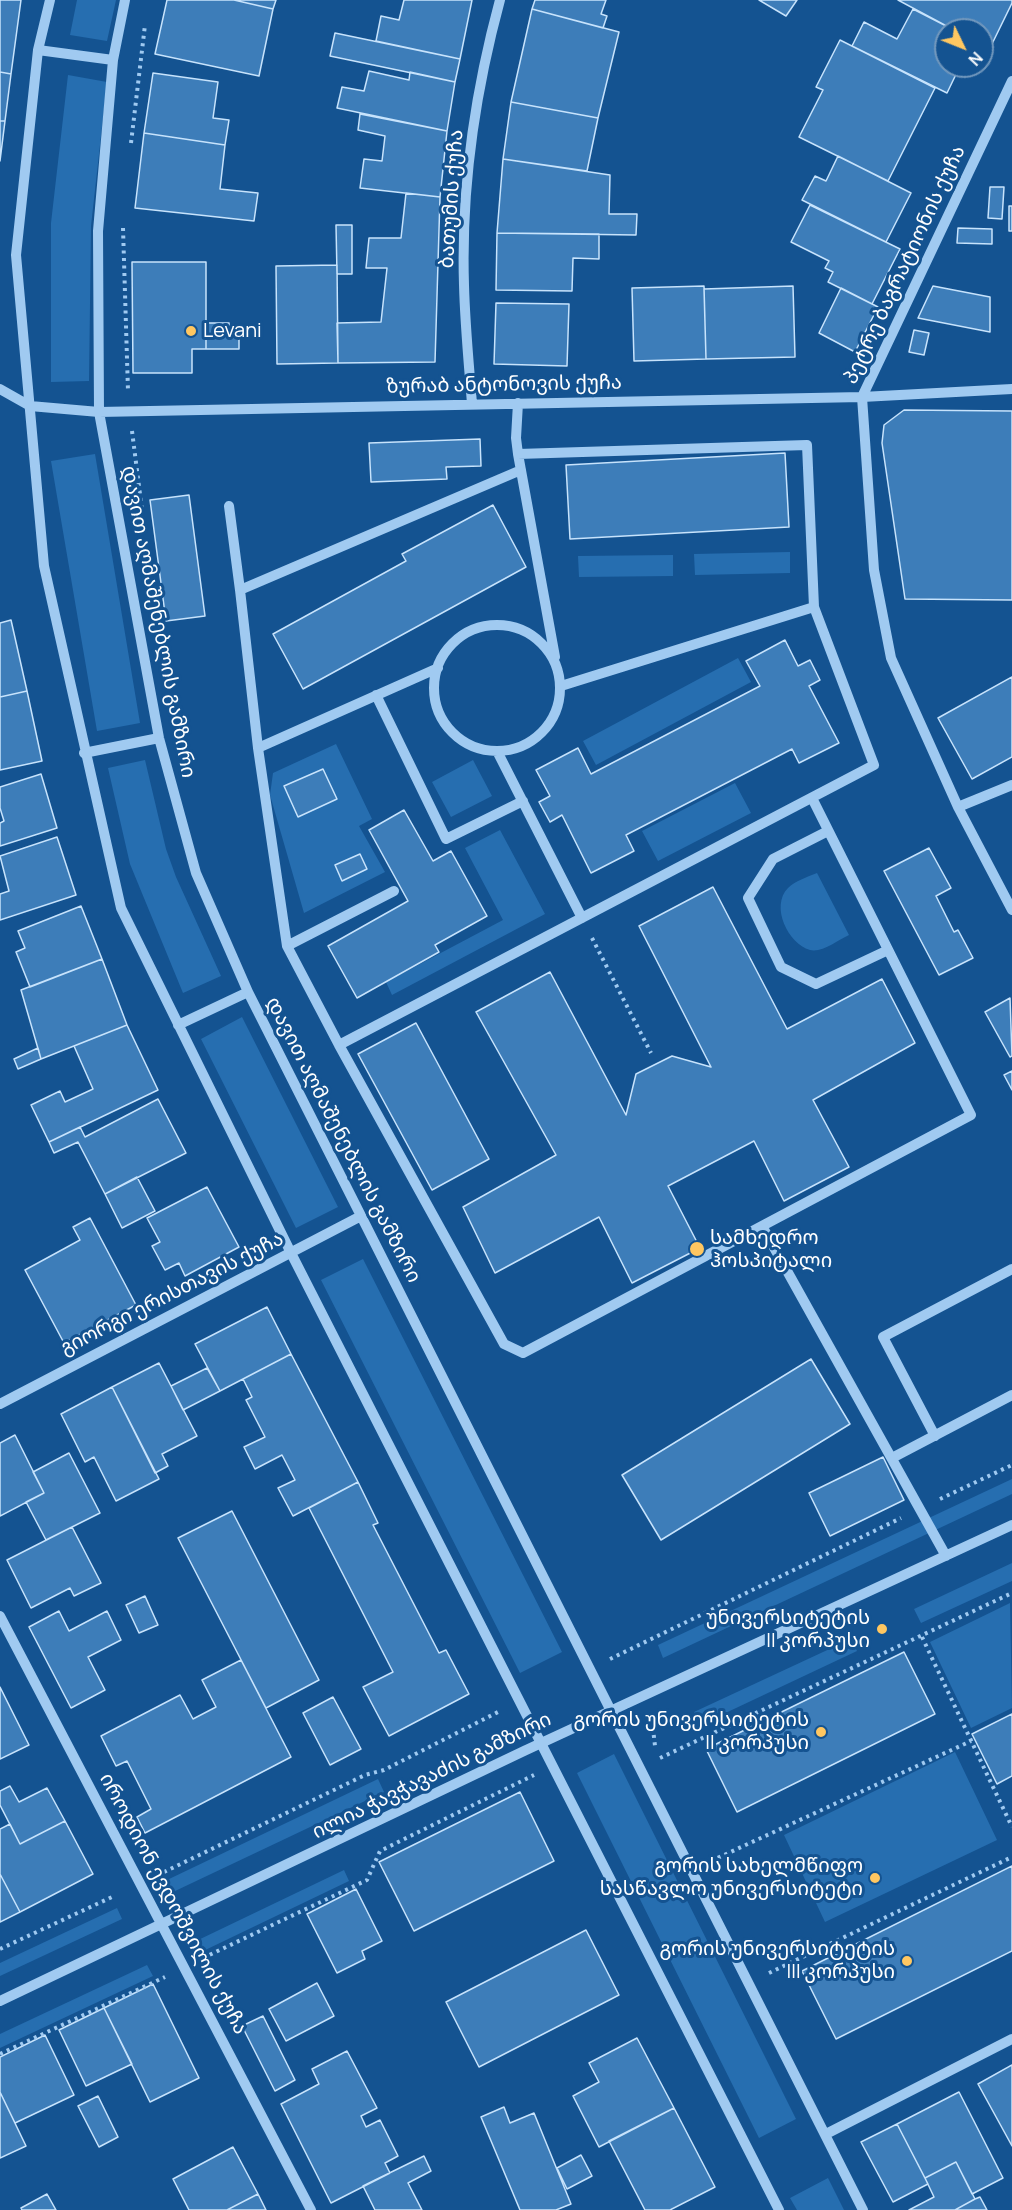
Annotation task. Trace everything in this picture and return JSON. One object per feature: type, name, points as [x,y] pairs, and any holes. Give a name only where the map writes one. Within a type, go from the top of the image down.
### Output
[{"type":"street","points":[[50,0],[38,50],[16,255],[44,566],[84,753],[121,908],[291,1253],[543,1742],[779,2210]]},
{"type":"street","name":"დავით აღმაშენებლის გამზირი","points":[[125,0],[113,60],[98,231],[99,412],[159,738],[196,873],[248,992],[863,2210]]},
{"type":"street","name":"ბათუმის ქუჩა","points":[[472,404],[464,284],[469,166],[487,49],[500,0]]},
{"type":"street","points":[[38,50],[113,60]]},
{"type":"street","name":"პეტრე ბაგრატიონის ქუჩა","points":[[1012,81],[862,397],[874,570],[891,658],[958,807],[1012,910]]},
{"type":"street","name":"ზურაბ ანტონოვის ქუჩა","points":[[0,389],[30,406],[99,412],[862,397],[1012,389]]},
{"type":"street","points":[[518,403],[516,438],[518,454],[561,686],[558,708],[541,732],[517,748],[497,751],[478,748],[460,739],[446,725],[437,707],[434,687],[438,668],[448,649],[465,634],[485,626],[507,626],[528,633],[545,646],[556,665]]},
{"type":"street","points":[[339,1045],[874,765],[814,607],[807,445],[518,454]]},
{"type":"street","points":[[240,590],[521,470]]},
{"type":"street","points":[[229,506],[258,748],[287,946],[504,1344],[523,1353],[971,1115],[886,951],[812,798]]},
{"type":"street","points":[[561,686],[814,607]]},
{"type":"street","points":[[258,748],[438,668]]},
{"type":"street","points":[[376,695],[446,839],[523,801]]},
{"type":"street","points":[[84,753],[159,738]]},
{"type":"street","points":[[497,751],[582,918]]},
{"type":"street","points":[[958,807],[1012,785]]},
{"type":"street","points":[[828,831],[773,859],[748,898],[781,967],[816,984],[886,951]]},
{"type":"street","points":[[287,946],[394,891]]},
{"type":"street","points":[[178,1025],[248,992]]},
{"type":"street","name":"გიორგი ერისთავის ქუჩა","points":[[0,1404],[361,1216]]},
{"type":"street","points":[[762,1226],[946,1556]]},
{"type":"street","points":[[935,1436],[883,1337],[1012,1269]]},
{"type":"street","points":[[892,1458],[1012,1395]]},
{"type":"street","name":"ილია ჭავჭავაძის გამზირი","points":[[0,2001],[543,1742],[1012,1525]]},
{"type":"street","name":"იროდიონ ევდოშვილის ქუჩა","points":[[0,1616],[164,1924],[311,2210]]},
{"type":"street","points":[[826,2134],[1012,2039]]},
{"type":"path","points":[[582,918],[651,1053]]},
{"type":"path","points":[[604,1662],[1012,1465]]},
{"type":"path","points":[[652,1720],[656,1759],[922,1637],[1012,1593]]},
{"type":"path","points":[[922,1637],[1012,1827]]},
{"type":"path","points":[[164,1872],[365,1775],[384,1770],[504,1709]]},
{"type":"path","points":[[709,1862],[971,1741]]},
{"type":"path","points":[[200,1959],[367,1880],[380,1851],[535,1774]]},
{"type":"path","points":[[766,1975],[1012,1857]]},
{"type":"path","points":[[0,1950],[112,1897]]},
{"type":"path","points":[[0,2054],[167,1977]]},
{"type":"shaded area","points":[[77,0],[116,0],[107,41],[70,35]]},
{"type":"shaded area","points":[[68,75],[107,82],[91,226],[89,381],[51,382],[51,223]]},
{"type":"shaded area","points":[[95,454],[140,723],[97,731],[51,461]]},
{"type":"shaded area","points":[[790,552],[790,573],[695,575],[694,554]]},
{"type":"shaded area","points":[[673,555],[673,576],[579,577],[578,556]]},
{"type":"shaded area","points":[[738,658],[751,682],[596,765],[583,741]]},
{"type":"shaded area","points":[[336,744],[372,819],[359,826],[385,872],[304,913],[270,795],[273,773]]},
{"type":"shaded area","points":[[145,760],[166,849],[176,877],[221,976],[183,993],[130,864],[108,768]]},
{"type":"shaded area","points":[[473,760],[492,796],[451,817],[432,782]]},
{"type":"shaded area","points":[[735,783],[751,813],[658,861],[642,831]]},
{"type":"shaded area","points":[[500,830],[545,914],[392,995],[386,982],[503,920],[465,848]]},
{"type":"shaded area","points":[[817,873],[849,935],[825,948],[810,950],[795,940],[789,932],[781,914],[781,904],[788,888],[801,879]]},
{"type":"shaded area","points":[[242,1017],[338,1207],[296,1228],[201,1039]]},
{"type":"shaded area","points":[[363,1259],[562,1652],[520,1673],[321,1280]]},
{"type":"shaded area","points":[[1012,1479],[1012,1494],[663,1658],[658,1645]]},
{"type":"shaded area","points":[[1012,1563],[1012,1581],[921,1623],[914,1609]]},
{"type":"shaded area","points":[[1010,1603],[1012,1708],[971,1728],[930,1642]]},
{"type":"shaded area","points":[[851,1639],[857,1651],[700,1725],[694,1712]]},
{"type":"shaded area","points":[[955,1752],[997,1840],[825,1922],[784,1835]]},
{"type":"shaded area","points":[[614,1754],[796,2119],[759,2138],[577,1773]]},
{"type":"shaded area","points":[[378,1779],[384,1792],[173,1892],[167,1880]]},
{"type":"shaded area","points":[[344,1870],[349,1881],[199,1953],[194,1942]]},
{"type":"shaded area","points":[[117,1908],[122,1919],[0,1976],[0,1963]]},
{"type":"shaded area","points":[[147,1965],[153,1976],[0,2048],[0,2034]]},
{"type":"shaded area","points":[[828,2178],[844,2210],[797,2210],[790,2198]]},
{"type":"building","points":[[0,0],[21,0],[11,74],[0,72]]},
{"type":"building","points":[[167,0],[234,0],[273,9],[259,76],[155,54]]},
{"type":"building","points":[[234,0],[276,0],[273,9]]},
{"type":"building","points":[[404,0],[472,0],[460,59],[376,41],[381,16],[399,20]]},
{"type":"building","points":[[535,0],[606,0],[601,14],[607,16],[603,28],[532,9]]},
{"type":"building","points":[[759,0],[797,0],[786,16]]},
{"type":"building","points":[[898,0],[1012,0],[994,40],[994,18],[934,19]]},
{"type":"building","points":[[532,9],[619,32],[598,118],[511,102]]},
{"type":"building","points":[[913,9],[934,20],[934,78],[954,78],[947,93],[852,46],[864,22],[897,39]]},
{"type":"building","points":[[335,33],[460,59],[455,82],[330,56]]},
{"type":"building","points":[[840,40],[935,88],[888,181],[799,137],[823,90],[816,87]]},
{"type":"building","points":[[369,71],[409,80],[410,72],[455,82],[447,131],[337,108],[342,87],[364,91]]},
{"type":"building","points":[[0,72],[11,74],[5,121],[0,121]]},
{"type":"building","points":[[153,73],[218,82],[213,118],[229,120],[225,145],[144,133]]},
{"type":"building","points":[[511,102],[598,118],[587,171],[503,159]]},
{"type":"building","points":[[360,114],[447,131],[440,197],[360,188],[364,159],[382,161],[385,136],[358,130]]},
{"type":"building","points":[[0,121],[5,121],[0,161]]},
{"type":"building","points":[[144,133],[225,145],[220,189],[258,193],[254,221],[135,208]]},
{"type":"building","points":[[838,156],[911,193],[886,242],[802,200],[815,176],[826,181]]},
{"type":"building","points":[[503,159],[610,175],[609,214],[637,214],[636,235],[497,233]]},
{"type":"building","points":[[990,187],[1004,187],[1002,219],[988,218]]},
{"type":"building","points":[[406,193],[440,197],[435,362],[338,363],[337,323],[381,322],[387,268],[366,268],[369,238],[401,238]]},
{"type":"building","points":[[810,205],[900,249],[872,304],[828,282],[833,272],[825,268],[829,261],[791,242]]},
{"type":"building","points":[[1009,206],[1012,206],[1012,231],[1009,231]]},
{"type":"building","points":[[336,225],[352,225],[352,274],[337,274]]},
{"type":"building","points":[[958,228],[992,229],[992,244],[957,243]]},
{"type":"building","points":[[497,233],[599,234],[599,259],[573,258],[572,291],[496,290]]},
{"type":"building","points":[[132,262],[206,262],[206,349],[192,349],[192,373],[133,373]]},
{"type":"building","points":[[337,265],[338,363],[277,364],[276,266]]},
{"type":"building","points":[[704,286],[706,359],[634,361],[632,288]]},
{"type":"building","points":[[793,286],[795,357],[706,359],[704,289]]},
{"type":"building","points":[[933,286],[990,297],[990,332],[918,318]]},
{"type":"building","points":[[841,288],[878,307],[855,352],[819,333]]},
{"type":"building","points":[[496,303],[569,304],[567,366],[494,364]]},
{"type":"building","points":[[206,323],[229,323],[229,334],[239,334],[239,349],[206,349]]},
{"type":"building","points":[[914,330],[929,333],[924,355],[909,352]]},
{"type":"building","points":[[904,410],[1012,411],[1012,600],[905,599],[882,443],[884,425]]},
{"type":"building","points":[[480,439],[481,466],[446,467],[447,479],[371,482],[369,443]]},
{"type":"building","points":[[785,453],[789,527],[570,539],[566,465]]},
{"type":"building","points":[[189,495],[205,616],[166,621],[150,500]]},
{"type":"building","points":[[493,505],[526,567],[303,689],[273,634],[406,561],[402,554]]},
{"type":"building","points":[[11,620],[27,691],[0,697],[0,623]]},
{"type":"building","points":[[785,640],[798,666],[810,660],[820,680],[809,686],[839,743],[799,763],[792,749],[626,835],[634,851],[591,873],[562,815],[550,822],[539,802],[550,796],[536,770],[578,748],[591,774],[760,686],[746,661]]},
{"type":"building","points":[[1012,677],[1012,757],[972,779],[938,718]]},
{"type":"building","points":[[27,691],[42,761],[0,770],[0,697]]},
{"type":"building","points":[[323,769],[337,799],[298,817],[284,786]]},
{"type":"building","points":[[41,774],[57,828],[0,846],[0,823],[4,821],[0,808],[0,787]]},
{"type":"building","points":[[404,810],[433,861],[451,851],[487,916],[435,945],[439,952],[357,998],[328,946],[408,901],[369,830]]},
{"type":"building","points":[[57,837],[76,895],[0,920],[0,894],[9,891],[0,856]]},
{"type":"building","points":[[929,848],[951,888],[936,896],[954,932],[958,930],[973,958],[939,975],[884,871]]},
{"type":"building","points":[[360,854],[367,869],[342,881],[335,865]]},
{"type":"building","points":[[713,887],[787,1029],[882,979],[915,1043],[813,1100],[849,1167],[784,1201],[754,1141],[668,1186],[700,1248],[632,1283],[599,1217],[495,1273],[463,1207],[556,1155],[476,1012],[550,972],[626,1115],[636,1074],[672,1056],[711,1067],[639,926]]},
{"type":"building","points":[[81,906],[102,959],[30,987],[16,952],[25,948],[18,931]]},
{"type":"building","points":[[102,959],[127,1025],[41,1059],[21,990]]},
{"type":"building","points":[[1010,998],[1012,1056],[1010,1057],[985,1012]]},
{"type":"building","points":[[416,1023],[489,1159],[432,1190],[358,1054]]},
{"type":"building","points":[[127,1025],[158,1090],[49,1142],[31,1105],[60,1091],[65,1102],[93,1089],[74,1046]]},
{"type":"building","points":[[38,1048],[41,1059],[18,1069],[14,1059]]},
{"type":"building","points":[[1012,1071],[1012,1090],[1004,1075]]},
{"type":"building","points":[[158,1099],[186,1153],[105,1194],[78,1142],[54,1153],[49,1142],[80,1127],[85,1137]]},
{"type":"building","points":[[137,1177],[155,1211],[122,1228],[105,1194]]},
{"type":"building","points":[[207,1187],[239,1247],[185,1276],[179,1263],[165,1270],[152,1246],[160,1242],[147,1218]]},
{"type":"building","points":[[90,1218],[136,1305],[64,1343],[25,1270],[80,1240],[73,1227]]},
{"type":"building","points":[[267,1307],[291,1354],[220,1391],[195,1344]]},
{"type":"building","points":[[291,1354],[358,1482],[293,1516],[278,1488],[295,1480],[282,1455],[255,1469],[244,1447],[265,1437],[246,1400],[252,1397],[243,1379]]},
{"type":"building","points":[[811,1359],[850,1424],[661,1540],[622,1475]]},
{"type":"building","points":[[159,1363],[197,1436],[162,1454],[168,1466],[155,1473],[112,1387]]},
{"type":"building","points":[[207,1368],[220,1391],[183,1410],[171,1386]]},
{"type":"building","points":[[112,1387],[159,1479],[116,1501],[94,1457],[85,1462],[61,1414]]},
{"type":"building","points":[[15,1435],[44,1493],[0,1516],[0,1443]]},
{"type":"building","points":[[69,1453],[100,1513],[46,1540],[26,1502],[44,1493],[33,1472]]},
{"type":"building","points":[[883,1457],[904,1500],[830,1536],[809,1493]]},
{"type":"building","points":[[358,1482],[378,1523],[373,1525],[439,1653],[446,1650],[469,1694],[389,1736],[363,1687],[393,1672],[309,1508]]},
{"type":"building","points":[[232,1511],[319,1680],[266,1708],[178,1538]]},
{"type":"building","points":[[72,1527],[101,1583],[74,1596],[70,1588],[31,1608],[7,1560]]},
{"type":"building","points":[[145,1596],[158,1625],[139,1633],[126,1605]]},
{"type":"building","points":[[59,1611],[69,1631],[107,1611],[121,1640],[88,1657],[105,1690],[71,1708],[29,1627]]},
{"type":"building","name":"გორის უნივერსიტეტის II კორპუსი","points":[[904,1652],[935,1714],[737,1812],[706,1749]]},
{"type":"building","points":[[241,1660],[291,1757],[145,1833],[137,1817],[151,1809],[127,1761],[116,1766],[101,1736],[180,1695],[193,1719],[216,1707],[202,1680]]},
{"type":"building","points":[[0,1687],[29,1745],[0,1759]]},
{"type":"building","points":[[333,1697],[361,1749],[330,1765],[303,1713]]},
{"type":"building","points":[[1012,1714],[1012,1776],[997,1784],[972,1734]]},
{"type":"building","points":[[10,1786],[19,1802],[47,1788],[65,1821],[20,1844],[0,1805],[0,1791]]},
{"type":"building","points":[[520,1792],[554,1861],[414,1931],[379,1862]]},
{"type":"building","points":[[65,1821],[93,1874],[20,1912],[0,1874],[0,1829],[10,1824],[20,1844]]},
{"type":"building","name":"გორის უნივერსიტეტის III კორპუსი","points":[[1012,1866],[1012,1951],[836,2039],[802,1971]]},
{"type":"building","points":[[0,1874],[20,1912],[0,1922]]},
{"type":"building","points":[[356,1889],[382,1941],[362,1951],[365,1959],[337,1973],[307,1914]]},
{"type":"building","points":[[586,1930],[619,1995],[479,2067],[446,2002]]},
{"type":"building","points":[[317,1983],[334,2016],[286,2041],[269,2009]]},
{"type":"building","points":[[153,1984],[199,2078],[150,2102],[104,2008]]},
{"type":"building","points":[[104,2008],[132,2064],[86,2086],[59,2030]]},
{"type":"building","points":[[263,2016],[295,2080],[275,2091],[242,2026]]},
{"type":"building","points":[[45,2035],[74,2095],[15,2123],[0,2092],[0,2057]]},
{"type":"building","points":[[637,2038],[674,2108],[599,2147],[573,2096],[599,2082],[589,2063]]},
{"type":"building","points":[[347,2051],[377,2108],[361,2116],[366,2127],[380,2120],[398,2156],[385,2163],[390,2173],[331,2203],[281,2104],[319,2084],[312,2069]]},
{"type":"building","points":[[1012,2065],[1012,2146],[978,2084]]},
{"type":"building","points":[[0,2092],[26,2146],[0,2158]]},
{"type":"building","points":[[959,2092],[1003,2178],[972,2194],[956,2162],[925,2178],[897,2124]]},
{"type":"building","points":[[98,2096],[118,2137],[99,2147],[78,2106]]},
{"type":"building","points":[[504,2107],[510,2123],[534,2113],[571,2204],[556,2210],[520,2210],[481,2117]]},
{"type":"building","points":[[674,2108],[715,2187],[670,2210],[645,2210],[609,2141]]},
{"type":"building","points":[[897,2124],[928,2184],[893,2202],[861,2142]]},
{"type":"building","points":[[233,2147],[258,2194],[227,2210],[189,2210],[173,2179]]},
{"type":"building","points":[[581,2155],[592,2176],[567,2189],[557,2168]]},
{"type":"building","points":[[424,2156],[431,2171],[408,2183],[422,2210],[375,2210],[363,2186]]},
{"type":"building","points":[[956,2162],[975,2199],[955,2210],[909,2210],[934,2197],[925,2178]]},
{"type":"building","points":[[47,2194],[56,2210],[22,2210],[21,2208]]},
{"type":"building","points":[[258,2194],[266,2210],[227,2210]]},
{"type":"building","points":[[980,2197],[987,2210],[955,2210],[975,2199]]},
{"type":"place","name":"Levani","points":[[191,331]]},
{"type":"place","name":"სამხედრო ჰოსპიტალი","points":[[697,1249]]},
{"type":"place","name":"უნივერსიტეტის II კორპუსი","points":[[882,1629]]},
{"type":"place","name":"გორის უნივერსიტეტის II კორპუსი","points":[[821,1732]]},
{"type":"place","name":"გორის სახელმწიფო სასწავლო უნივერსიტეტი","points":[[875,1878]]},
{"type":"place","name":"გორის უნივერსიტეტის III კორპუსი","points":[[907,1961]]}]
